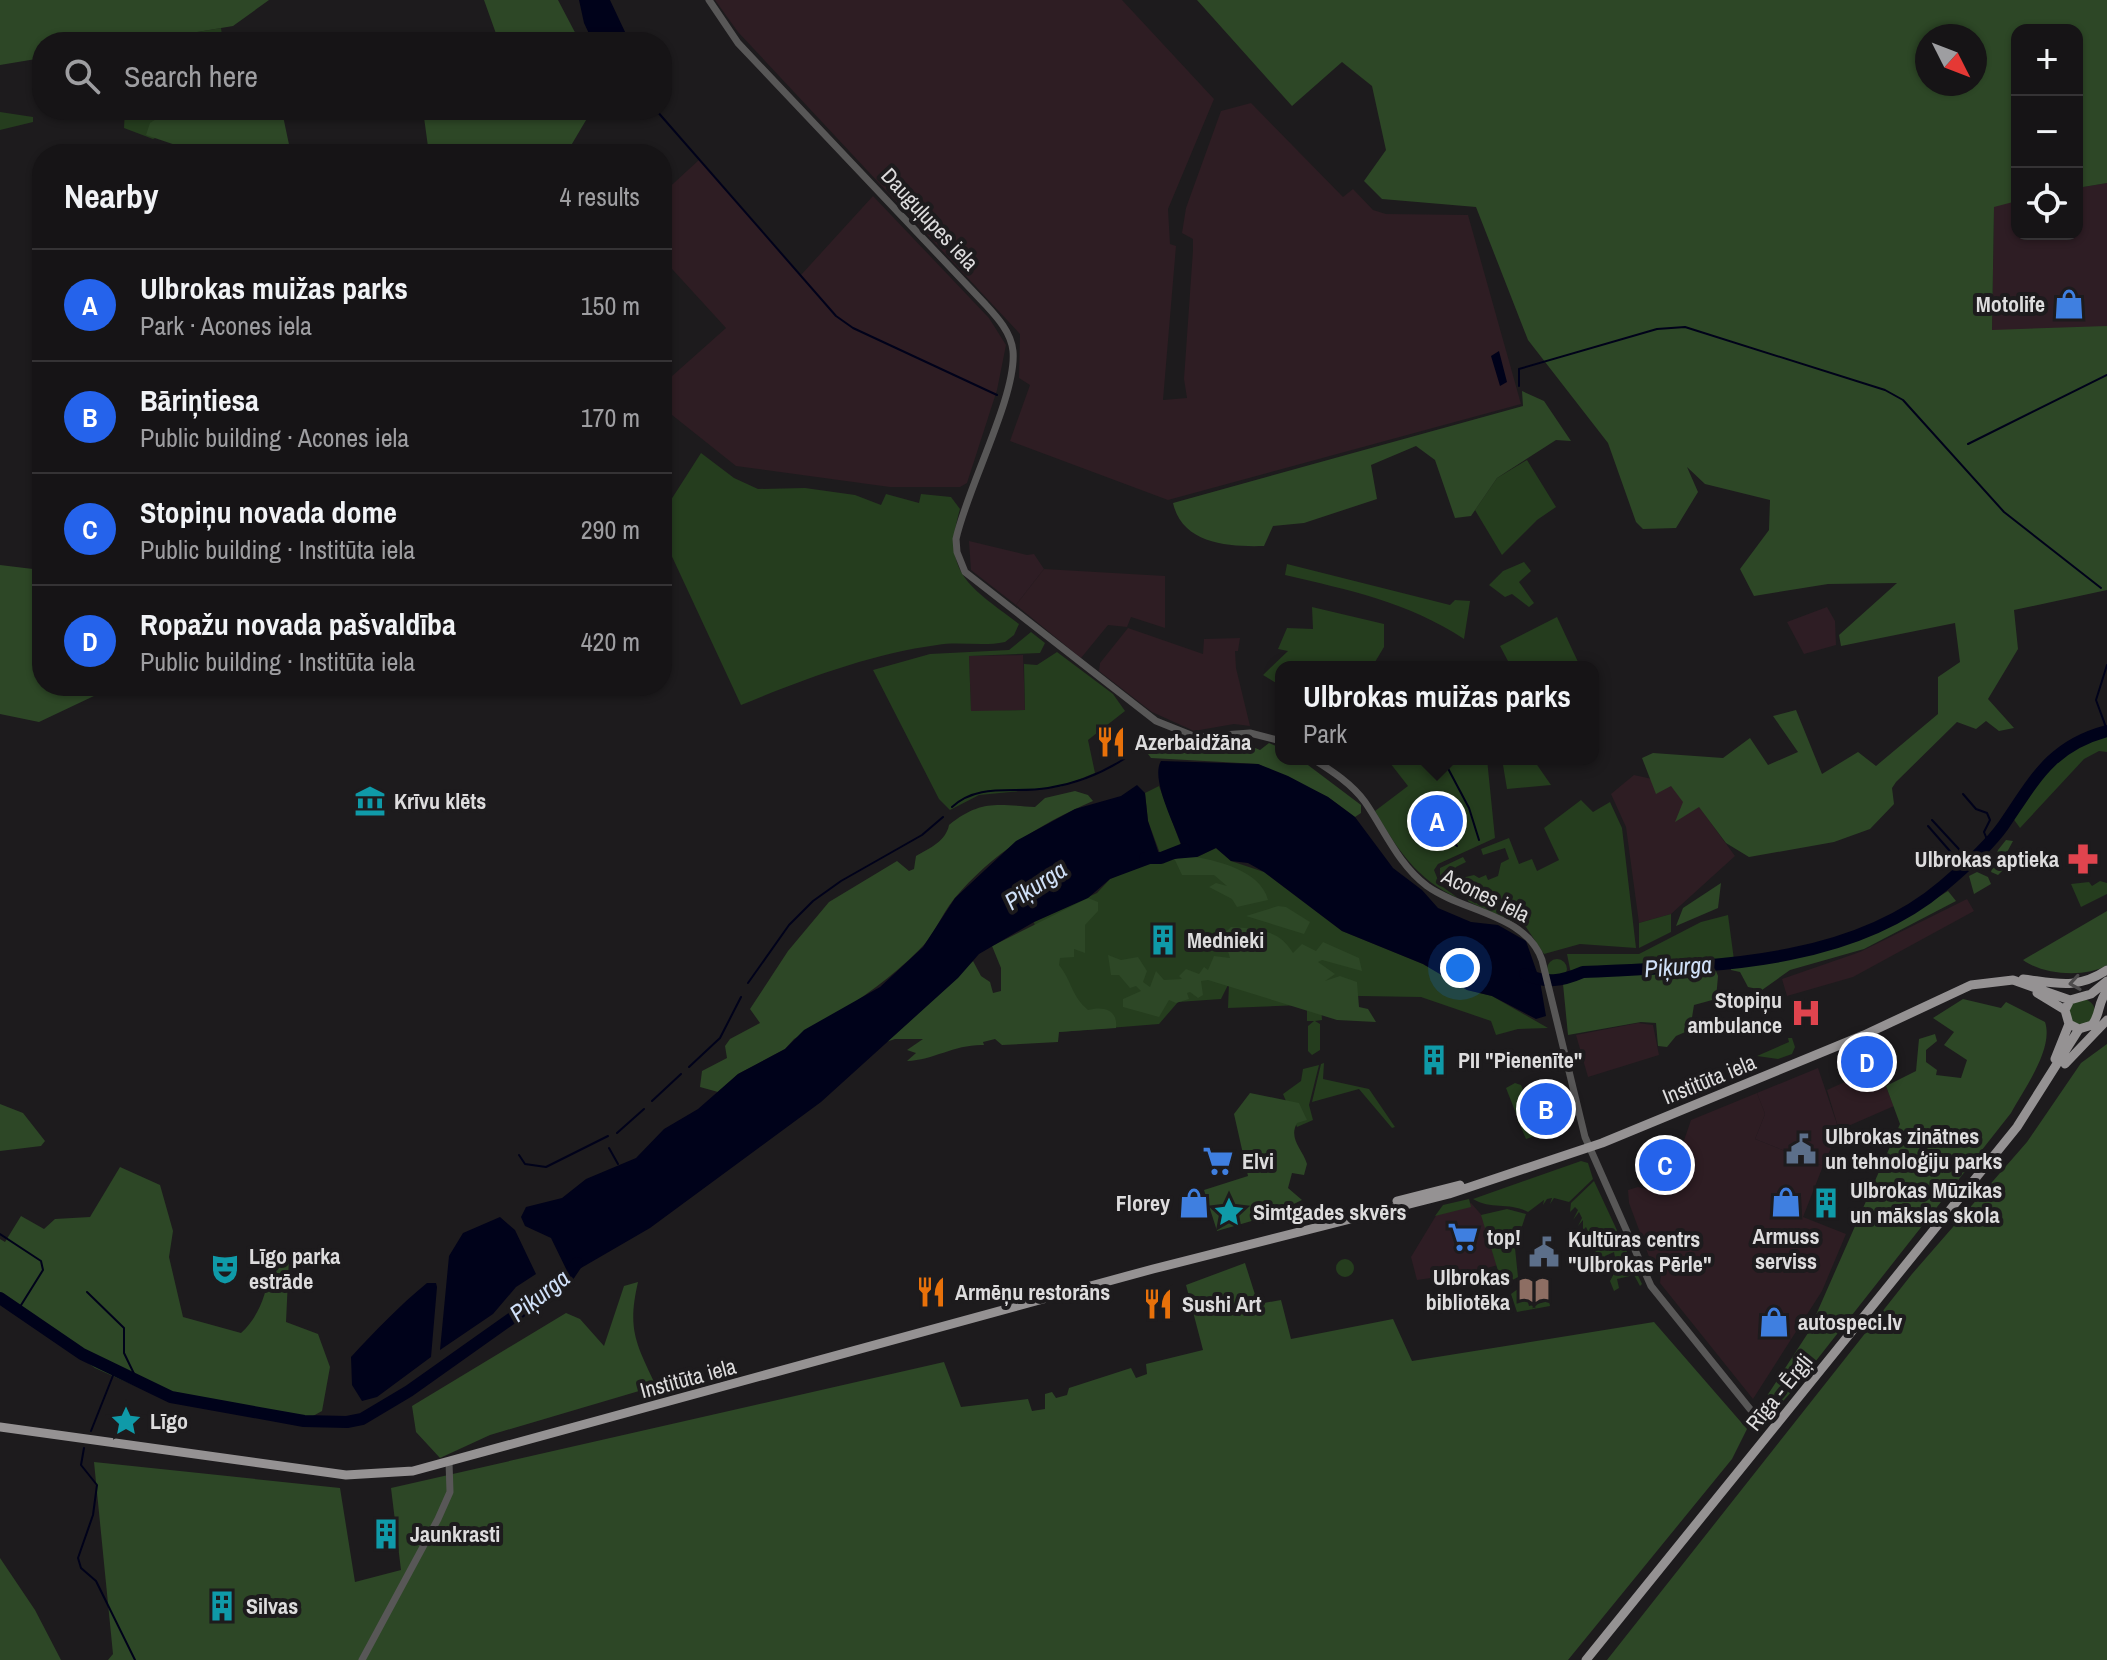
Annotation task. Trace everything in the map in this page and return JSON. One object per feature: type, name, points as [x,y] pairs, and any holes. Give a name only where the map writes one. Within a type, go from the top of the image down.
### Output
[{"type":"main road","points":[[2013,980],[2069,986],[2085,983],[2107,970]]},
{"type":"main road","points":[[2013,980],[2070,1000],[2085,996],[2107,981]]},
{"type":"main road","name":"Institūta iela","points":[[0,1427],[346,1475],[402,1473],[1374,1211],[1447,1187],[1472,1185],[1589,1147],[1864,1035],[1961,989],[2013,980]]},
{"type":"main road","points":[[2000,981],[2027,989],[2065,1010]]},
{"type":"main road","points":[[2070,1000],[2065,1010],[2069,1024],[2079,1029],[2095,1022],[2097,1007],[2107,991]]},
{"type":"main road","points":[[2085,996],[2097,1007]]},
{"type":"main road","points":[[2017,1127],[2071,1054],[2102,1030],[2107,1020]]},
{"type":"main road","name":"Rīga - Ērgļi","points":[[1999,1147],[2049,1070],[2069,1024]]},
{"type":"main road","name":"Rīga - Ērgļi","points":[[1586,1660],[2017,1127],[2079,1029]]},
{"type":"street","name":"Dauguļupes iela","points":[[709,0],[738,43],[985,304],[1009,334],[1013,349],[1010,382],[967,499],[956,539],[959,561],[974,583],[1156,721],[1196,737],[1250,733],[1275,739]]},
{"type":"street","name":"Acones iela","points":[[1321,765],[1357,793],[1397,854],[1423,883],[1444,896],[1523,931],[1538,948],[1589,1147],[1612,1199],[1659,1299],[1750,1409]]},
{"type":"street","points":[[362,1660],[444,1505],[451,1482],[449,1462]]},
{"type":"shaded area","points":[[715,0],[1122,0],[1214,99],[1168,209],[1170,244],[1176,246],[1163,400],[1187,398],[1184,379],[1193,239],[1182,233],[1186,208],[1221,111],[1251,103],[1343,197],[1353,189],[1373,210],[1386,214],[1468,215],[1521,404],[1168,500],[1010,441],[1030,385],[1019,378],[1020,334],[738,32]]},
{"type":"shaded area","points":[[700,159],[801,275],[873,196],[989,318],[1006,345],[997,390],[967,483],[960,487],[890,487],[736,466],[672,415],[672,376],[726,328],[672,269],[672,185]]},
{"type":"shaded area","points":[[2107,183],[2107,332],[1992,330],[1994,206],[2011,202],[2011,240],[2083,240],[2083,187]]},
{"type":"shaded area","points":[[969,541],[1034,554],[1044,569],[1016,605],[971,570]]},
{"type":"shaded area","points":[[1044,569],[1165,576],[1165,628],[1131,617],[1127,627],[1108,625],[1081,658],[1016,605]]},
{"type":"shaded area","points":[[1827,607],[1835,621],[1836,645],[1804,654],[1787,622]]},
{"type":"shaded area","points":[[1128,628],[1203,654],[1204,639],[1240,638],[1238,651],[1235,651],[1236,668],[1250,726],[1234,724],[1194,731],[1152,712],[1099,671],[1100,663]]},
{"type":"shaded area","points":[[1023,655],[1025,710],[971,712],[969,656]]},
{"type":"shaded area","points":[[1634,775],[1684,786],[1735,856],[1671,914],[1639,923],[1626,827],[1611,794]]},
{"type":"shaded area","points":[[1967,899],[1974,911],[1853,977],[1787,996],[1782,979],[1860,952]]},
{"type":"shaded area","points":[[1638,1023],[1653,1025],[1659,1055],[1588,1077],[1576,1035]]},
{"type":"shaded area","points":[[1878,1067],[1894,1106],[1839,1130],[1827,1090]]},
{"type":"shaded area","points":[[1818,1068],[1839,1130],[1823,1166],[1755,1139],[1765,1114],[1757,1093]]},
{"type":"shaded area","points":[[1757,1093],[1765,1114],[1755,1139],[1823,1166],[1803,1217],[1846,1234],[1822,1291],[1753,1399],[1660,1283],[1661,1274],[1655,1261],[1651,1262],[1629,1203],[1628,1190],[1638,1187],[1666,1193],[1691,1120]]},
{"type":"shaded area","points":[[1471,1203],[1485,1219],[1498,1265],[1433,1283],[1431,1278],[1417,1280],[1411,1257],[1437,1214]]},
{"type":"green space","points":[[0,0],[269,0],[233,26],[197,32],[32,32],[32,60],[0,65]]},
{"type":"green space","points":[[484,0],[558,0],[575,32],[495,32]]},
{"type":"green space","points":[[1197,0],[2107,0],[2107,183],[2083,187],[2083,24],[2011,24],[2011,203],[1994,207],[1992,330],[2107,326],[2107,590],[2014,610],[2018,649],[1988,699],[2014,728],[1999,731],[1986,721],[1976,729],[1957,722],[1896,782],[1892,788],[1894,804],[1870,829],[1834,842],[1749,857],[1726,843],[1699,807],[1675,822],[1683,802],[1671,786],[1656,794],[1642,758],[1653,753],[1723,758],[1750,738],[1768,765],[1798,752],[1773,716],[1796,710],[1822,774],[1858,752],[1876,766],[1938,714],[1938,677],[1960,662],[1955,623],[1841,646],[1839,635],[1897,583],[1828,584],[1754,596],[1740,569],[1769,530],[1770,500],[1705,484],[1687,467],[1698,492],[1676,528],[1643,529],[1636,522],[1608,443],[1528,340],[1476,207],[1382,199],[1364,181],[1386,150],[1372,86],[1342,62],[1292,106]]},
{"type":"green space","points":[[221,28],[222,32],[197,32]]},
{"type":"green space","points":[[0,112],[32,117],[33,122],[0,130]]},
{"type":"green space","points":[[124,120],[186,120],[184,124],[153,139],[124,128]]},
{"type":"green space","points":[[155,120],[284,120],[289,144],[173,144],[146,135],[150,123]]},
{"type":"green space","points":[[424,120],[586,120],[572,144],[428,144]]},
{"type":"green space","points":[[1522,391],[1544,401],[1571,441],[1556,440],[1497,478],[1471,516],[1455,518],[1435,460],[1416,446],[1371,465],[1377,499],[1304,523],[1273,526],[1264,546],[1222,544],[1197,535],[1178,517],[1173,503],[1523,406]]},
{"type":"green space","points":[[701,453],[734,478],[758,489],[805,488],[855,495],[881,505],[886,494],[919,503],[921,494],[951,497],[960,509],[954,549],[964,577],[987,600],[1019,624],[1014,635],[1005,642],[945,644],[912,649],[812,677],[741,705],[672,557],[672,498]]},
{"type":"green space","points":[[1527,460],[1556,507],[1537,520],[1502,555],[1475,510],[1497,478]]},
{"type":"green space","points":[[1524,562],[1531,571],[1519,582],[1534,603],[1529,607],[1512,594],[1505,597],[1489,585],[1503,571]]},
{"type":"green space","points":[[1287,564],[1450,605],[1455,600],[1470,601],[1464,639],[1400,606],[1285,575]]},
{"type":"green space","points":[[0,565],[32,569],[32,696],[94,696],[39,722],[0,714]]},
{"type":"green space","points":[[1312,607],[1384,624],[1384,647],[1376,661],[1278,661],[1288,651],[1278,649],[1287,628],[1313,629]]},
{"type":"green space","points":[[1557,617],[1578,661],[1508,661],[1500,646]]},
{"type":"green space","points":[[1031,632],[1045,643],[1040,653],[969,656],[971,711],[1025,710],[1024,664],[1037,665],[1057,652],[1113,694],[1125,711],[1088,740],[1095,773],[1060,787],[979,795],[950,810],[939,799],[873,670],[930,654],[1009,650]]},
{"type":"green space","points":[[1275,663],[1275,682],[1263,675]]},
{"type":"green space","points":[[2107,735],[2107,752],[2099,751],[2084,759],[2020,828],[2010,814],[2051,764],[2077,745]]},
{"type":"green space","points":[[1171,736],[1195,744],[1236,744],[1260,750],[1269,743],[1275,746],[1275,765],[1308,765],[1361,805],[1361,813],[1355,817],[1328,797],[1258,764],[1151,758],[1145,750],[1155,738]]},
{"type":"green space","points":[[1392,765],[1488,765],[1495,838],[1438,864],[1434,870],[1440,885],[1458,898],[1431,882],[1409,862],[1375,811],[1408,786]]},
{"type":"green space","points":[[1503,765],[1537,765],[1551,785],[1507,789]]},
{"type":"green space","points":[[1159,786],[1182,848],[1197,857],[1216,848],[1231,861],[1264,872],[1342,931],[1423,964],[1467,990],[1492,996],[1548,1028],[1518,1029],[1496,1035],[1491,1021],[1421,997],[1302,995],[1302,1005],[1228,1008],[1229,983],[1221,999],[1178,1002],[1159,1024],[1059,1032],[1034,922],[1097,893],[1110,879],[1161,856],[1148,821],[1145,793]]},
{"type":"green space","points":[[1075,791],[1088,795],[1093,801],[1035,830],[1000,854],[954,899],[924,944],[875,988],[794,1039],[785,1049],[738,1074],[718,1092],[700,1087],[702,1071],[727,1058],[725,1046],[730,1039],[760,1023],[750,1009],[788,951],[829,902],[897,861],[909,871],[914,869],[916,856],[937,844],[949,825],[971,811],[1000,805],[1035,807],[1045,798]]},
{"type":"green space","points":[[1581,800],[1593,812],[1610,802],[1622,828],[1636,948],[1580,944],[1544,954],[1526,927],[1469,902],[1462,891],[1440,880],[1440,868],[1463,857],[1466,862],[1456,867],[1445,882],[1474,875],[1479,878],[1486,875],[1488,880],[1498,876],[1501,863],[1509,859],[1505,848],[1483,855],[1481,849],[1509,838],[1519,864],[1532,859],[1537,871],[1559,860],[1544,828]]},
{"type":"green space","points":[[2006,840],[2013,841],[2006,854],[2011,862],[1998,875],[1991,872],[1998,850]]},
{"type":"green space","points":[[1190,856],[1212,860],[1247,874],[1264,890],[1268,900],[1237,907],[1232,899],[1209,887],[1216,883],[1227,886],[1214,875],[1182,875],[1174,858]]},
{"type":"green space","points":[[1977,872],[1988,877],[1991,884],[1974,894],[1969,876]]},
{"type":"green space","points":[[2100,881],[2107,883],[2107,894],[2081,907],[2071,884],[2089,882],[2092,886]]},
{"type":"green space","points":[[1721,883],[1718,908],[1676,926],[1683,908]]},
{"type":"green space","points":[[1948,891],[1956,901],[1864,949],[1790,970],[1762,990],[1748,987],[1740,972],[1731,970],[1730,964],[1844,940],[1897,919]]},
{"type":"green space","points":[[1088,898],[1098,902],[1098,911],[1085,925],[1085,953],[1074,949],[1074,957],[1060,958],[1059,965],[1082,1005],[1088,1010],[1108,1010],[1115,1017],[1116,1028],[1059,1032],[1058,1042],[1002,1045],[995,1039],[983,1042],[984,1045],[907,1061],[916,1053],[907,1050],[923,1039],[895,1039],[883,1043],[973,961],[981,976],[990,982],[993,993],[1001,991],[1001,968],[992,946]]},
{"type":"green space","points":[[1278,906],[1286,907],[1310,922],[1304,934],[1246,916]]},
{"type":"green space","points":[[2107,911],[2107,965],[2088,972],[2065,973],[2042,969],[2023,960]]},
{"type":"green space","points":[[1671,914],[1671,932],[1639,948],[1639,923]]},
{"type":"green space","points":[[1728,915],[1734,960],[1583,968],[1571,974],[1567,954],[1639,954],[1701,922]]},
{"type":"green space","points":[[1231,927],[1274,935],[1293,953],[1302,944],[1316,951],[1323,942],[1359,958],[1362,971],[1322,960],[1318,962],[1335,974],[1325,981],[1340,976],[1357,982],[1359,1007],[1368,1009],[1376,1022],[1337,1020],[1208,980],[1201,981],[1203,995],[1198,998],[1190,992],[1187,993],[1189,999],[1176,1003],[1169,1000],[1159,1017],[1123,1007],[1123,999],[1141,991],[1136,986],[1130,988],[1119,975],[1111,975],[1108,955],[1121,960],[1138,957],[1147,971],[1143,982],[1150,987],[1156,971],[1164,980],[1182,979],[1179,976],[1186,969],[1199,974],[1204,967],[1208,970],[1214,956],[1230,958],[1223,935]]},
{"type":"green space","points":[[1557,959],[1564,962],[1567,969],[1564,976],[1557,979],[1550,976],[1547,969],[1550,962]]},
{"type":"green space","points":[[1714,966],[1718,976],[1716,999],[1694,1005],[1690,1030],[1676,1036],[1667,1047],[1658,1046],[1656,1023],[1641,1022],[1568,1035],[1563,984],[1586,976]]},
{"type":"green space","points":[[1963,999],[2001,1008],[2006,1002],[2045,1022],[2045,1044],[2036,1069],[2011,1113],[1793,1390],[1776,1409],[1761,1405],[1808,1333],[1900,1124],[1886,1086],[1916,1071],[1919,1039],[1935,1034],[1937,1041],[1926,1050],[1926,1062],[1937,1070],[1936,1075],[1961,1078],[1967,1060],[1944,1045],[1954,1032],[1933,1018]]},
{"type":"green space","points":[[2082,999],[2091,1003],[2095,1012],[2091,1021],[2082,1025],[2073,1021],[2069,1012],[2073,1003]]},
{"type":"green space","points":[[1321,1005],[1322,1020],[1315,1021],[1320,1024],[1320,1050],[1312,1055],[1308,1051],[1308,1026],[1314,1021],[1307,1021],[1307,1006]]},
{"type":"green space","points":[[1788,1038],[1792,1038],[1795,1047],[1792,1054],[1778,1059],[1757,1056],[1789,1042]]},
{"type":"green space","points":[[2107,1044],[2107,1660],[1607,1660],[1912,1274],[2027,1142],[2081,1063]]},
{"type":"green space","points":[[1324,1063],[1323,1079],[1369,1089],[1395,1127],[1392,1128],[1359,1089],[1312,1102],[1321,1064]]},
{"type":"green space","points":[[1319,1065],[1309,1105],[1313,1120],[1297,1127],[1283,1094],[1301,1081],[1303,1069]]},
{"type":"green space","points":[[1515,1083],[1521,1085],[1535,1119],[1517,1116],[1506,1088]]},
{"type":"green space","points":[[1250,1093],[1299,1103],[1307,1120],[1297,1123],[1294,1134],[1307,1164],[1304,1175],[1292,1173],[1288,1188],[1302,1200],[1269,1216],[1217,1231],[1204,1190],[1248,1176],[1234,1114]]},
{"type":"green space","points":[[0,1104],[23,1113],[45,1141],[41,1146],[0,1151]]},
{"type":"green space","points":[[1517,1118],[1536,1121],[1541,1134],[1526,1139]]},
{"type":"green space","points":[[1581,1161],[1588,1163],[1593,1179],[1569,1202],[1554,1198],[1550,1204],[1552,1198],[1547,1199],[1543,1205],[1544,1200],[1528,1212],[1473,1199]]},
{"type":"green space","points":[[120,1167],[160,1185],[173,1231],[169,1257],[183,1317],[241,1333],[261,1305],[273,1249],[289,1258],[286,1322],[318,1334],[330,1367],[322,1411],[304,1421],[171,1402],[95,1368],[0,1302],[0,1239],[5,1242],[21,1216],[44,1229],[55,1219],[90,1217]]},
{"type":"green space","points":[[1594,1181],[1642,1284],[1640,1286],[1634,1275],[1617,1279],[1619,1288],[1614,1291],[1610,1281],[1617,1268],[1614,1252],[1605,1256],[1606,1263],[1594,1267],[1591,1256],[1597,1250],[1586,1227],[1583,1230],[1583,1220],[1578,1226],[1582,1218],[1579,1212],[1573,1220],[1578,1210],[1575,1207],[1570,1212],[1571,1203]]},
{"type":"green space","points":[[1469,1199],[1471,1207],[1435,1216],[1443,1205]]},
{"type":"green space","points":[[1507,1209],[1526,1214],[1515,1248],[1518,1277],[1507,1283],[1504,1273],[1499,1274],[1481,1215]]},
{"type":"green space","points":[[1345,1259],[1354,1268],[1345,1277],[1336,1268]]},
{"type":"green space","points":[[1245,1263],[1258,1304],[1281,1300],[1291,1339],[1393,1319],[1412,1361],[1654,1322],[1747,1429],[1732,1459],[1568,1660],[108,1660],[113,1654],[94,1462],[340,1488],[355,1582],[401,1570],[391,1488],[944,1362],[961,1407],[1028,1399],[1032,1411],[1045,1409],[1045,1394],[1052,1392],[1056,1398],[1067,1395],[1069,1388],[1131,1368],[1136,1378],[1147,1374],[1146,1364],[1203,1350],[1186,1285]]},
{"type":"green space","points":[[638,1282],[633,1312],[635,1336],[656,1386],[490,1435],[440,1458],[416,1432],[412,1406],[566,1313],[580,1319],[604,1346],[624,1286]]},
{"type":"green space","points":[[1523,1285],[1529,1306],[1549,1301],[1550,1306],[1517,1312],[1511,1294]]},
{"type":"green space","points":[[0,1558],[35,1610],[61,1660],[0,1660]]},
{"type":"water","points":[[579,0],[610,0],[625,32],[588,32]]},
{"type":"water","points":[[1499,351],[1507,382],[1500,386],[1491,356]]},
{"type":"water","points":[[1161,761],[1258,764],[1328,797],[1355,817],[1393,868],[1422,890],[1438,908],[1471,922],[1498,925],[1526,941],[1540,981],[1546,1016],[1536,1019],[1492,996],[1467,990],[1423,964],[1342,931],[1264,872],[1248,863],[1231,861],[1216,848],[1197,857],[1173,859],[1170,852],[1182,847],[1161,790],[1158,769]]},
{"type":"water","points":[[1137,785],[1145,793],[1148,821],[1161,860],[1110,879],[1088,898],[1034,922],[979,954],[958,978],[821,1102],[650,1228],[569,1275],[551,1238],[525,1226],[521,1217],[526,1207],[562,1198],[586,1179],[636,1158],[664,1129],[698,1109],[738,1074],[785,1049],[804,1030],[880,987],[923,947],[955,898],[1016,841],[1075,809],[1121,796]]},
{"type":"water","points":[[500,1217],[515,1230],[536,1274],[516,1287],[493,1314],[440,1350],[449,1256],[463,1233]]},
{"type":"water","points":[[427,1283],[436,1283],[437,1287],[431,1357],[377,1397],[362,1401],[352,1385],[351,1357]]},
{"type":"waterway","points":[[665,120],[836,316],[853,328],[997,395]]},
{"type":"waterway","points":[[1519,386],[1519,369],[1657,329],[1685,327],[1885,390],[1903,400],[2004,512],[2101,588]]},
{"type":"waterway","points":[[1968,444],[2107,375]]},
{"type":"waterway","points":[[2107,665],[2096,700],[2107,730]]},
{"type":"waterway","name":"Piķurga","points":[[1525,974],[1554,980],[1583,972],[1724,964],[1818,948],[1863,933],[1905,913],[1943,886],[1990,842],[2045,767],[2071,746],[2107,731]]},
{"type":"waterway","points":[[952,807],[974,794],[998,790],[1036,790],[1068,784],[1124,759]]},
{"type":"waterway","points":[[1446,765],[1469,808],[1479,840]]},
{"type":"waterway","points":[[1963,794],[1976,809],[1987,813],[1990,820],[1984,832],[1988,842]]},
{"type":"waterway","points":[[1419,812],[1457,846]]},
{"type":"waterway","points":[[748,983],[789,925],[813,901],[841,881],[922,835],[943,817]]},
{"type":"waterway","points":[[1932,820],[1969,860]]},
{"type":"waterway","points":[[1928,826],[1963,866]]},
{"type":"waterway","name":"Piķurga","points":[[1145,858],[1161,858],[1184,849]]},
{"type":"waterway","points":[[689,1067],[720,1038],[741,997]]},
{"type":"waterway","points":[[652,1101],[681,1074]]},
{"type":"waterway","points":[[617,1133],[644,1109]]},
{"type":"waterway","points":[[519,1155],[525,1164],[546,1167],[608,1136]]},
{"type":"waterway","points":[[609,1148],[618,1164]]},
{"type":"waterway","points":[[0,1234],[41,1261],[43,1270],[18,1310]]},
{"type":"waterway","name":"Piķurga","points":[[0,1298],[82,1354],[171,1397],[304,1421],[347,1422],[362,1419],[409,1391],[536,1301],[569,1275],[577,1263]]},
{"type":"waterway","points":[[87,1292],[124,1328],[124,1353],[139,1384]]},
{"type":"waterway","points":[[91,1431],[114,1373]]},
{"type":"waterway","points":[[84,1448],[81,1465],[97,1485],[93,1515],[78,1558],[81,1568],[96,1581],[135,1660]]},
{"type":"place","name":"Motolife","points":[[2069,304]]},
{"type":"place","name":"Azerbaidžāna","points":[[1111,742]]},
{"type":"place","name":"Krīvu klēts","points":[[370,801]]},
{"type":"place","name":"Ulbrokas muižas parks","points":[[1437,821]]},
{"type":"place","name":"Ulbrokas aptieka","points":[[2083,859]]},
{"type":"place","name":"Mednieki","points":[[1163,940]]},
{"type":"place","name":"Stopiņu ambulance","points":[[1806,1013]]},
{"type":"place","name":"PII \"Pienenīte\"","points":[[1434,1060]]},
{"type":"place","name":"Ropažu novada pašvaldība","points":[[1867,1062]]},
{"type":"place","name":"Bāriņtiesa","points":[[1546,1109]]},
{"type":"place","name":"Ulbrokas zinātnes un tehnoloģiju parks","points":[[1801,1149]]},
{"type":"place","name":"Elvi","points":[[1218,1161]]},
{"type":"place","name":"Stopiņu novada dome","points":[[1665,1165]]},
{"type":"place","name":"Armuss serviss","points":[[1786,1202]]},
{"type":"place","name":"Florey","points":[[1194,1203]]},
{"type":"place","name":"Ulbrokas Mūzikas un mākslas skola","points":[[1826,1203]]},
{"type":"place","name":"Simtgades skvērs","points":[[1229,1212]]},
{"type":"place","name":"top!","points":[[1463,1237]]},
{"type":"place","name":"Kultūras centrs \"Ulbrokas Pērle\"","points":[[1544,1252]]},
{"type":"place","name":"Līgo parka estrāde","points":[[225,1269]]},
{"type":"place","name":"Ulbrokas bibliotēka","points":[[1534,1290]]},
{"type":"place","name":"Armēņu restorāns","points":[[931,1292]]},
{"type":"place","name":"Sushi Art","points":[[1158,1304]]},
{"type":"place","name":"autospeci.lv","points":[[1774,1322]]},
{"type":"place","name":"Līgo","points":[[126,1421]]},
{"type":"place","name":"Jaunkrasti","points":[[386,1534]]},
{"type":"place","name":"Silvas","points":[[222,1606]]}]
